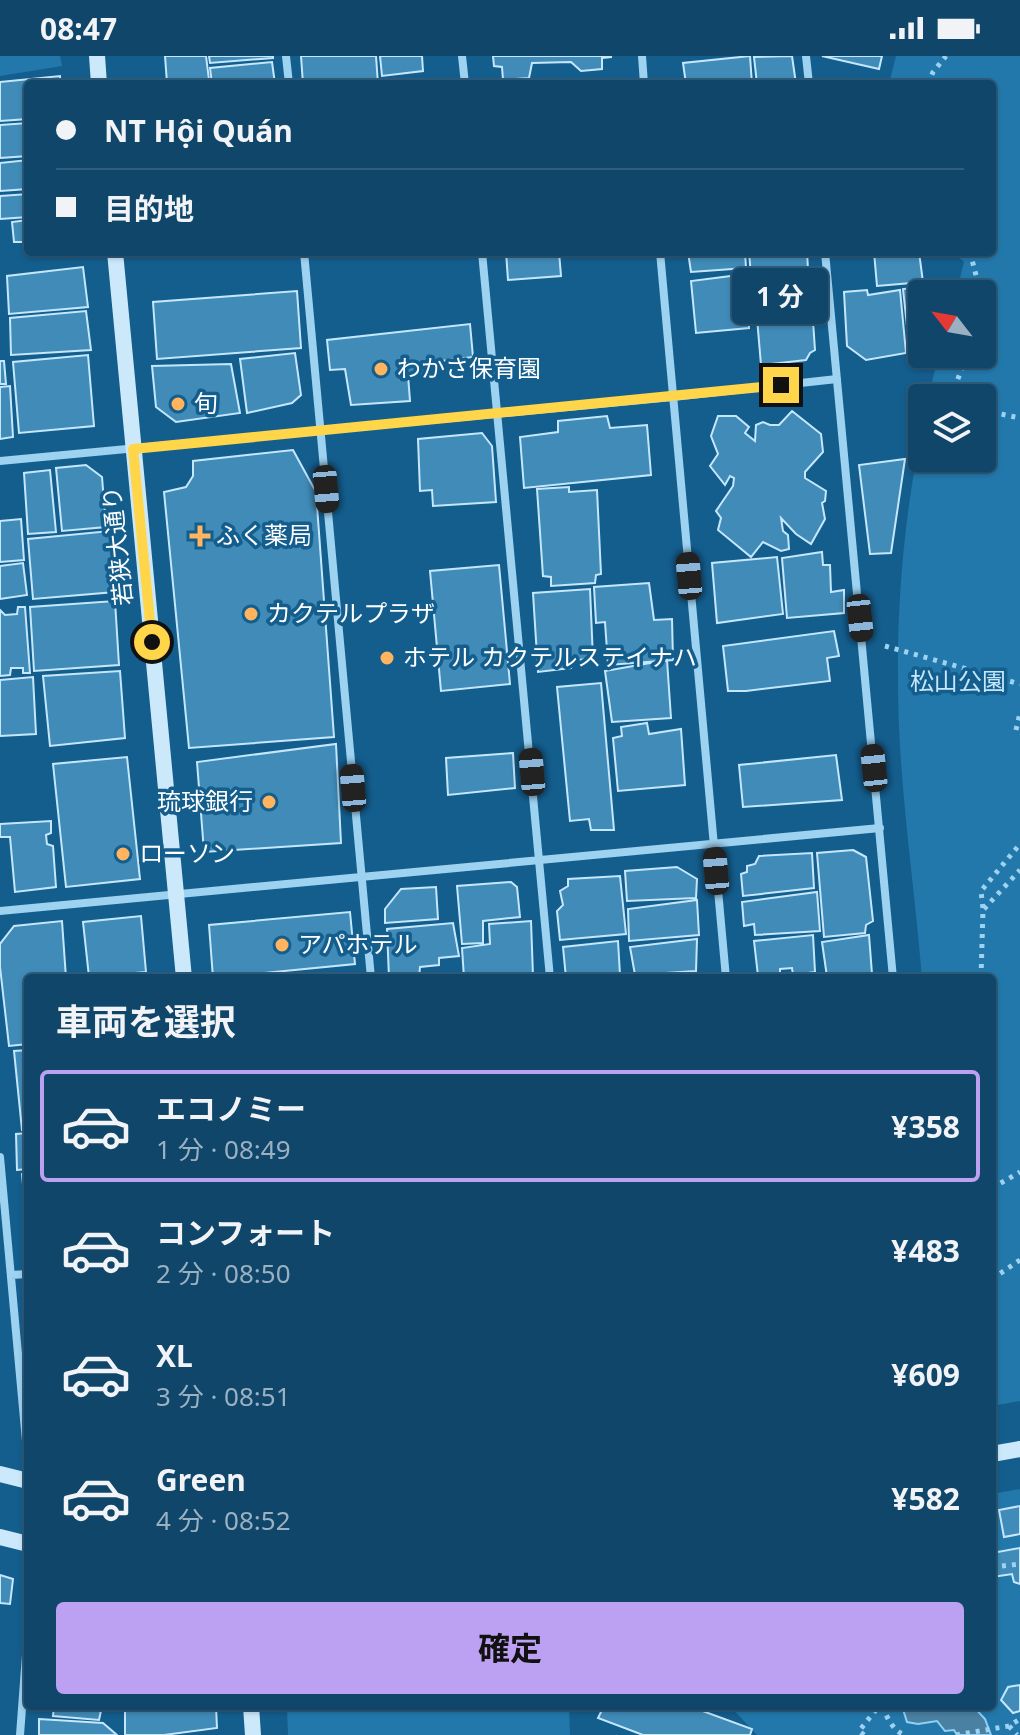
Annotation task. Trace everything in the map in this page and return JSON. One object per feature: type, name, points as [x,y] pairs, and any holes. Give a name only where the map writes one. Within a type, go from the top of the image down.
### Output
[{"type":"main road","points":[[97,56],[99,80]]},
{"type":"main road","name":"若狭大通り","points":[[115,256],[184,974]]},
{"type":"main road","points":[[996,1453],[1020,1449]]},
{"type":"main road","points":[[0,1474],[24,1480]]},
{"type":"main road","points":[[0,1537],[24,1543]]},
{"type":"main road","points":[[251,1710],[253,1735]]},
{"type":"street","points":[[286,56],[289,80]]},
{"type":"street","points":[[462,56],[465,80]]},
{"type":"street","points":[[642,56],[644,80]]},
{"type":"street","points":[[806,56],[809,80]]},
{"type":"street","points":[[304,256],[371,974]]},
{"type":"street","points":[[482,256],[550,974]]},
{"type":"street","points":[[660,256],[726,974]]},
{"type":"street","points":[[825,256],[893,974]]},
{"type":"street","points":[[0,461],[837,379]]},
{"type":"street","points":[[0,911],[880,828]]},
{"type":"street","points":[[0,1157],[24,1419]]},
{"type":"street","points":[[11,1275],[24,1274]]},
{"type":"street","points":[[20,1735],[24,1682]]},
{"type":"path","points":[[930,80],[946,56]]},
{"type":"path","points":[[971,256],[977,280]]},
{"type":"path","points":[[996,413],[1020,418]]},
{"type":"path","points":[[885,646],[1020,684]]},
{"type":"path","points":[[1016,730],[1020,713]]},
{"type":"path","points":[[981,974],[981,891],[1020,844]]},
{"type":"path","points":[[983,909],[1020,870]]},
{"type":"path","points":[[996,1186],[1020,1175]]},
{"type":"path","points":[[996,1276],[1020,1260]]},
{"type":"path","points":[[996,1567],[1020,1564]]},
{"type":"path","points":[[859,1734],[878,1710]]},
{"type":"path","points":[[884,1710],[899,1733],[905,1735]]},
{"type":"path","points":[[958,1735],[1009,1726],[1020,1719]]},
{"type":"path","points":[[1009,1726],[1017,1735]]},
{"type":"green space","points":[[0,56],[60,56],[62,66],[0,76]]},
{"type":"green space","name":"松山公園","points":[[896,56],[1020,56],[1020,1401],[996,1405],[996,974],[922,974],[903,793],[898,682],[903,555],[914,472],[996,472],[996,384],[932,384],[936,368],[996,368],[996,280],[960,280],[964,262],[957,256],[996,256],[996,80],[890,80]]},
{"type":"green space","points":[[1020,1489],[1020,1735],[757,1735],[734,1710],[996,1710],[996,1493]]},
{"type":"green space","points":[[287,1710],[569,1710],[570,1735],[288,1735]]},
{"type":"shaded area","points":[[903,1710],[977,1710],[985,1719],[991,1735],[957,1735],[954,1730],[945,1731],[937,1721],[907,1722]]},
{"type":"building","points":[[165,56],[206,56],[209,80],[167,80]]},
{"type":"building","points":[[209,56],[273,56],[273,58],[210,63]]},
{"type":"building","points":[[301,56],[376,56],[378,80],[303,80]]},
{"type":"building","points":[[380,56],[422,56],[423,71],[382,76]]},
{"type":"building","points":[[493,56],[611,57],[602,58],[602,69],[581,71],[571,62],[532,63],[529,78],[503,80],[502,67],[494,66]]},
{"type":"building","points":[[750,56],[752,80],[685,80],[683,63]]},
{"type":"building","points":[[792,56],[795,80],[757,80],[754,57]]},
{"type":"building","points":[[822,56],[882,56],[879,69]]},
{"type":"building","points":[[272,62],[274,80],[212,80],[210,68]]},
{"type":"building","points":[[60,76],[60,80],[24,80],[24,119],[0,121],[0,82]]},
{"type":"building","points":[[24,123],[24,156],[0,158],[0,125]]},
{"type":"building","points":[[24,160],[24,189],[0,191],[0,163]]},
{"type":"building","points":[[24,194],[24,217],[0,219],[0,196]]},
{"type":"building","points":[[24,220],[24,242],[14,242],[12,222]]},
{"type":"building","points":[[506,256],[559,256],[561,276],[508,280]]},
{"type":"building","points":[[689,256],[745,256],[746,268],[691,272]]},
{"type":"building","points":[[749,256],[807,256],[808,269],[751,276]]},
{"type":"building","points":[[874,256],[920,256],[923,280],[908,280],[908,283],[877,286]]},
{"type":"building","points":[[83,267],[88,307],[9,314],[7,276]]},
{"type":"building","points":[[747,274],[749,328],[696,333],[691,281]]},
{"type":"building","points":[[810,277],[815,350],[806,360],[761,365],[754,283]]},
{"type":"building","points":[[908,288],[908,335],[903,289]]},
{"type":"building","points":[[867,290],[868,295],[900,290],[906,353],[866,360],[847,346],[844,292]]},
{"type":"building","points":[[297,291],[301,348],[157,359],[153,302]]},
{"type":"building","points":[[86,311],[91,350],[11,355],[10,318]]},
{"type":"building","points":[[470,324],[473,357],[442,361],[440,371],[408,375],[410,401],[351,405],[345,369],[330,370],[327,340]]},
{"type":"building","points":[[295,353],[301,395],[292,403],[247,413],[240,359]]},
{"type":"building","points":[[88,355],[94,426],[19,433],[13,362]]},
{"type":"building","points":[[0,361],[4,361],[6,384],[0,384]]},
{"type":"building","points":[[231,364],[240,413],[176,422],[156,407],[152,366]]},
{"type":"building","points":[[10,386],[13,437],[0,439],[0,387]]},
{"type":"building","points":[[792,411],[821,434],[823,452],[805,472],[805,478],[826,491],[822,503],[825,519],[811,544],[781,518],[783,531],[788,535],[789,549],[781,551],[763,542],[751,557],[718,530],[721,518],[716,511],[733,486],[734,478],[730,476],[725,485],[710,466],[718,454],[711,436],[718,416],[736,416],[749,427],[745,433],[755,441],[756,425],[763,422],[779,425]]},
{"type":"building","points":[[607,416],[610,428],[647,425],[651,475],[524,488],[520,437],[558,432],[558,421]]},
{"type":"building","points":[[482,433],[492,446],[496,502],[433,506],[432,490],[420,491],[418,439]]},
{"type":"building","name":"カクテルプラザ","points":[[293,450],[316,492],[334,737],[189,748],[164,492],[186,487],[193,476],[193,461]]},
{"type":"building","points":[[905,459],[891,553],[870,554],[859,465]]},
{"type":"building","points":[[86,465],[102,477],[106,527],[62,531],[56,468]]},
{"type":"building","points":[[50,470],[56,532],[28,534],[24,473]]},
{"type":"building","points":[[569,487],[569,492],[597,490],[601,574],[596,575],[595,583],[551,586],[551,577],[543,576],[537,489]]},
{"type":"building","points":[[21,519],[24,560],[0,562],[0,521]]},
{"type":"building","points":[[110,531],[115,592],[33,599],[28,539]]},
{"type":"building","points":[[822,552],[823,565],[830,565],[831,592],[844,590],[844,613],[787,618],[782,558]]},
{"type":"building","points":[[777,557],[783,614],[717,623],[712,563]]},
{"type":"building","points":[[23,563],[27,595],[0,599],[0,566]]},
{"type":"building","points":[[499,565],[510,684],[441,691],[430,571]]},
{"type":"building","points":[[649,583],[654,620],[672,619],[673,660],[608,665],[605,622],[596,623],[594,587]]},
{"type":"building","points":[[590,589],[593,659],[575,660],[571,668],[538,672],[533,593]]},
{"type":"building","points":[[115,601],[119,665],[34,671],[30,607]]},
{"type":"building","points":[[18,607],[25,607],[30,673],[23,673],[23,668],[11,668],[10,675],[0,676],[0,610],[5,615],[17,614]]},
{"type":"building","points":[[834,631],[839,656],[827,658],[830,681],[728,691],[723,646]]},
{"type":"building","points":[[667,660],[671,718],[612,722],[605,671]]},
{"type":"building","points":[[120,671],[125,738],[50,746],[43,676]]},
{"type":"building","points":[[33,677],[36,734],[0,736],[0,680]]},
{"type":"building","points":[[601,683],[614,830],[591,830],[589,819],[570,821],[557,687]]},
{"type":"building","points":[[647,723],[649,734],[681,729],[685,785],[618,791],[613,738],[622,736],[621,727]]},
{"type":"building","name":"琉球銀行","points":[[336,744],[341,843],[204,852],[197,762]]},
{"type":"building","points":[[513,753],[515,788],[448,795],[446,758]]},
{"type":"building","points":[[836,755],[842,800],[743,807],[739,765]]},
{"type":"building","points":[[127,757],[140,879],[66,887],[53,764]]},
{"type":"building","points":[[51,821],[51,833],[46,835],[47,844],[53,846],[56,887],[15,892],[10,837],[0,837],[0,824]]},
{"type":"building","points":[[853,850],[866,857],[873,921],[866,925],[865,933],[824,937],[817,853]]},
{"type":"building","points":[[812,853],[814,888],[743,896],[741,874],[747,872],[747,866],[755,864],[759,856]]},
{"type":"building","points":[[677,867],[697,879],[696,898],[627,901],[625,871]]},
{"type":"building","points":[[620,876],[626,934],[560,940],[557,911],[563,905],[560,891],[568,886],[568,879]]},
{"type":"building","points":[[511,882],[517,887],[520,917],[483,921],[483,943],[462,944],[457,886]]},
{"type":"building","points":[[436,887],[438,919],[385,923],[385,909],[401,889]]},
{"type":"building","points":[[817,892],[820,931],[755,935],[754,924],[744,926],[742,902]]},
{"type":"building","points":[[697,900],[699,935],[629,941],[628,909]]},
{"type":"building","name":"アパホテル","points":[[350,912],[355,964],[254,974],[213,974],[209,925]]},
{"type":"building","points":[[141,916],[146,972],[89,974],[83,922]]},
{"type":"building","points":[[62,921],[66,974],[24,974],[24,1044],[9,1046],[0,944],[14,926]]},
{"type":"building","points":[[531,921],[533,974],[464,974],[462,948],[490,944],[489,924]]},
{"type":"building","points":[[453,923],[459,956],[439,958],[439,965],[420,967],[419,974],[389,974],[387,929]]},
{"type":"building","points":[[813,935],[815,972],[793,974],[792,968],[780,969],[780,974],[758,974],[754,941]]},
{"type":"building","points":[[869,935],[872,974],[827,974],[822,942]]},
{"type":"building","points":[[697,939],[696,971],[635,974],[630,947]]},
{"type":"building","points":[[618,941],[620,974],[566,974],[563,947]]},
{"type":"building","points":[[24,1050],[22,1130],[14,1051]]},
{"type":"building","points":[[24,1133],[24,1169],[17,1170],[16,1134]]},
{"type":"building","points":[[1020,1506],[1020,1534],[1004,1537],[999,1510]]},
{"type":"building","points":[[1020,1548],[1020,1584],[1014,1582],[1012,1574],[996,1576],[996,1552]]},
{"type":"building","points":[[0,1575],[13,1579],[10,1604],[0,1603]]},
{"type":"building","points":[[1020,1685],[1020,1711],[1013,1713],[1001,1700],[1008,1687]]},
{"type":"building","points":[[54,1710],[101,1710],[99,1720],[53,1716]]},
{"type":"building","points":[[125,1710],[216,1710],[217,1728],[164,1735],[125,1735]]},
{"type":"building","points":[[602,1710],[700,1710],[752,1729],[750,1735],[643,1735],[598,1718]]},
{"type":"building","points":[[39,1719],[103,1723],[117,1735],[39,1735]]},
{"type":"place","name":"わかさ保育園","points":[[381,369]]},
{"type":"place","name":"旬","points":[[178,404]]},
{"type":"place","name":"ふく薬局","points":[[200,536]]},
{"type":"place","name":"カクテルプラザ","points":[[251,614]]},
{"type":"place","name":"ホテル カクテルステイナハ","points":[[387,658]]},
{"type":"place","name":"琉球銀行","points":[[269,802]]},
{"type":"place","name":"ローソン","points":[[123,854]]},
{"type":"place","name":"アパホテル","points":[[282,945]]},
{"type":"route","points":[[152,642],[133,449],[781,385]]}]
